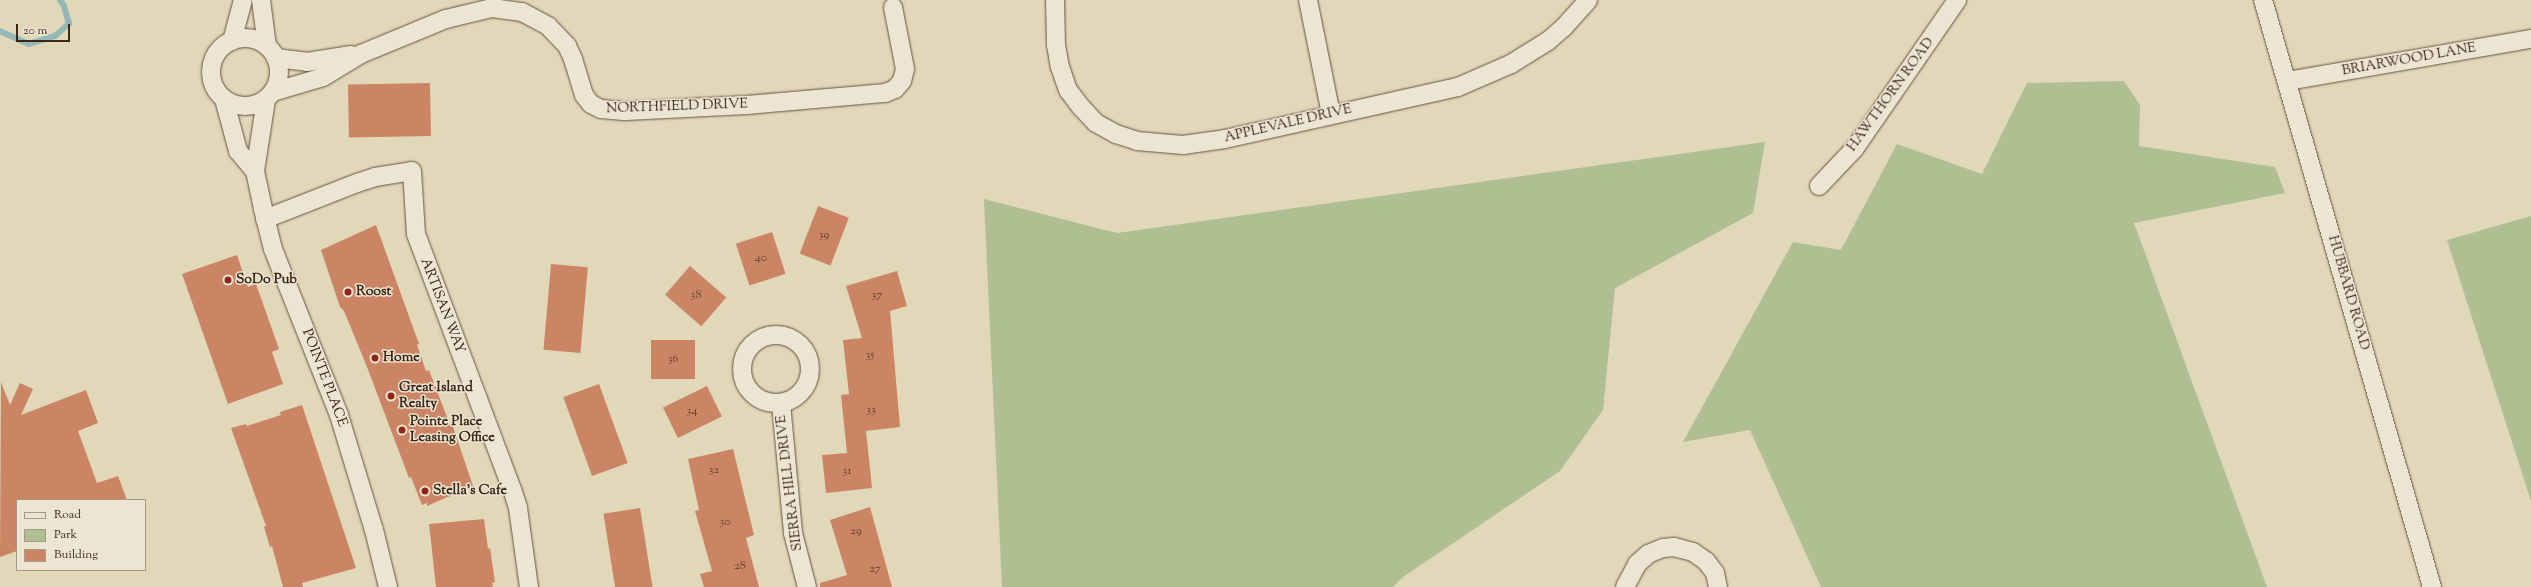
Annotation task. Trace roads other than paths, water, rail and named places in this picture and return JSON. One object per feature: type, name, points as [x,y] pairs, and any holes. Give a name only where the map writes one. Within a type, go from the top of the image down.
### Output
[{"type":"street","points":[[232,41],[244,0]]},
{"type":"street","points":[[261,0],[272,52],[280,75],[270,96],[250,107],[232,104],[224,99],[213,83],[212,65],[219,50],[232,41],[251,38],[272,52]]},
{"type":"street","name":"APPLEVALE DRIVE","points":[[1054,0],[1056,45],[1068,90],[1081,107],[1096,123],[1116,134],[1137,141],[1183,145],[1197,144],[1458,87],[1483,78],[1511,64],[1548,41],[1564,27],[1588,0]]},
{"type":"street","points":[[1308,0],[1330,114]]},
{"type":"street","name":"HAWTHORN ROAD","points":[[1819,186],[1855,148],[1957,0]]},
{"type":"street","name":"HUBBARD ROAD","points":[[2263,0],[2432,587]]},
{"type":"street","name":"NORTHFIELD DRIVE","points":[[270,96],[323,77],[362,54],[465,14],[492,8],[507,9],[536,18],[559,37],[573,59],[584,95],[591,104],[601,109],[626,111],[747,105],[885,93],[895,89],[902,81],[905,69],[893,7]]},
{"type":"street","name":"BRIARWOOD LANE","points":[[2287,81],[2531,39]]},
{"type":"street","name":"NORTHFIELD DRIVE","points":[[272,52],[307,62],[362,54]]},
{"type":"street","name":"POINTE PLACE","points":[[270,96],[255,172],[265,219],[273,249],[339,415],[374,530],[388,587]]},
{"type":"street","name":"POINTE PLACE","points":[[224,99],[238,150],[255,172]]},
{"type":"street","name":"ARTISAN WAY","points":[[265,219],[375,177],[412,171],[416,234],[512,489],[518,508],[529,587]]},
{"type":"street","name":"SIERRA HILL DRIVE","points":[[781,403],[793,533],[807,587]]},
{"type":"street","points":[[1625,587],[1637,564],[1648,554],[1663,548],[1674,547],[1693,552],[1706,561],[1715,573],[1718,587]]},
{"type":"waterway","points":[[0,31],[29,44],[55,36],[69,24],[64,6],[60,0]]},
{"type":"place","name":"SoDo Pub","points":[[228,280]]},
{"type":"place","name":"Roost","points":[[348,292]]},
{"type":"place","name":"Home","points":[[375,358]]},
{"type":"place","name":"Great Island Realty","points":[[391,396]]},
{"type":"place","name":"Pointe Place Leasing Office","points":[[402,430]]},
{"type":"place","name":"Stella's Cafe","points":[[425,491]]}]
